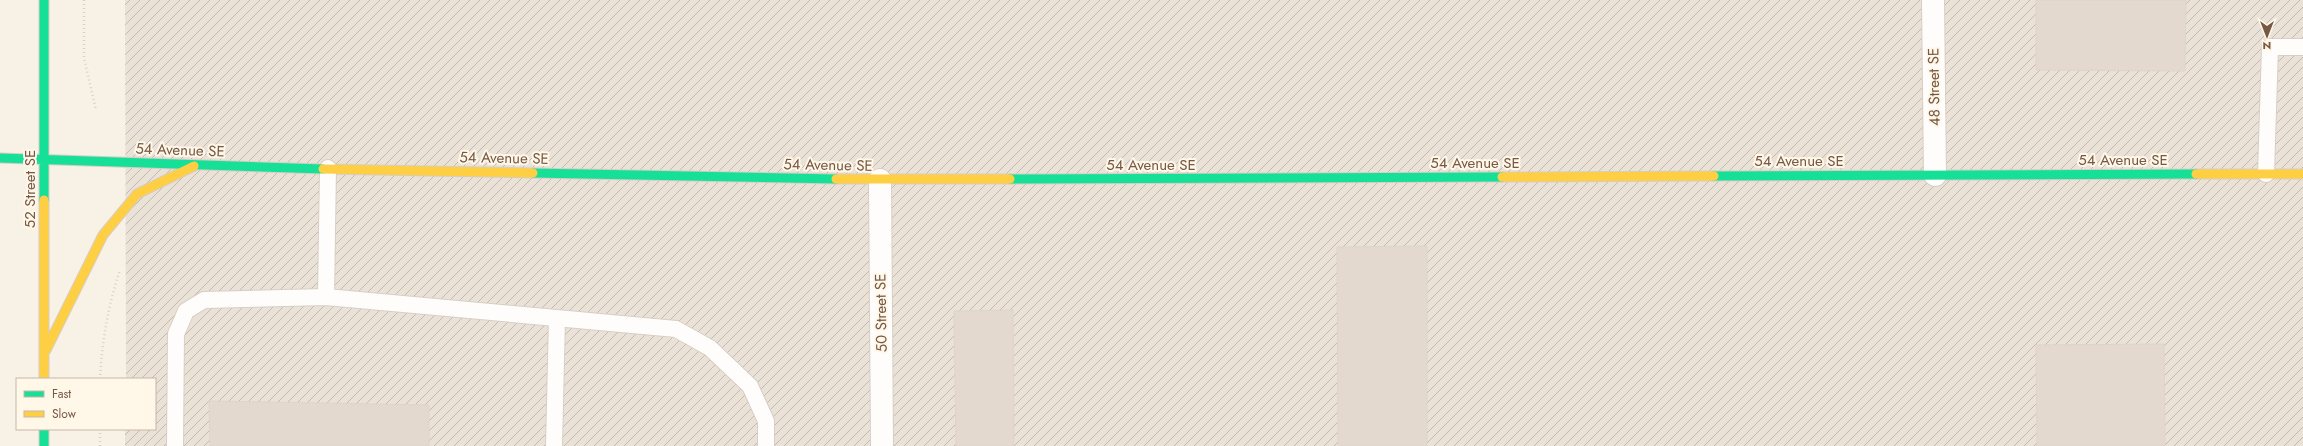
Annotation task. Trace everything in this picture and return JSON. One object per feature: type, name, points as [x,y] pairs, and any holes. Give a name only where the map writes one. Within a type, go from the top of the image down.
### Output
[{"type":"street","name":"52 Street SE","points":[[44,0],[44,378]]},
{"type":"street","name":"48 Street SE","points":[[1933,0],[1935,175]]},
{"type":"street","name":"54 Avenue SE","points":[[0,158],[44,158],[195,166],[880,180],[2303,174]]},
{"type":"street","points":[[44,354],[103,235],[137,194],[195,166]]},
{"type":"street","name":"50 Street SE","points":[[880,180],[882,446]]},
{"type":"street","points":[[44,430],[44,446]]},
{"type":"lane","points":[[2266,174],[2270,47],[2303,47]]},
{"type":"lane","points":[[326,297],[328,168]]},
{"type":"lane","points":[[175,446],[176,334],[186,311],[204,300],[326,297],[676,329],[710,348],[750,386],[766,421],[766,446]]},
{"type":"lane","points":[[554,446],[557,318]]},
{"type":"path","points":[[84,0],[84,58],[96,110]]},
{"type":"path","points":[[100,378],[102,343],[111,297],[120,270]]},
{"type":"path","points":[[100,430],[100,446]]},
{"type":"shaded area","points":[[125,0],[2303,0],[2303,446],[125,446],[125,430],[156,430],[156,378],[126,378]]},
{"type":"building","points":[[2036,0],[2186,0],[2185,71],[2036,70]]},
{"type":"building","points":[[1427,246],[1427,446],[1338,446],[1337,247]]},
{"type":"building","points":[[1013,310],[1014,446],[956,446],[954,311]]},
{"type":"building","points":[[2164,344],[2165,446],[2037,446],[2036,345]]},
{"type":"building","points":[[209,401],[429,405],[429,446],[210,446]]},
{"type":"traffic: fast","points":[[44,0],[44,200]]},
{"type":"traffic: fast","points":[[0,158],[323,169]]},
{"type":"traffic: fast","points":[[533,173],[836,179]]},
{"type":"traffic: fast","points":[[1714,176],[2196,174]]},
{"type":"traffic: fast","points":[[1010,179],[1502,177]]},
{"type":"traffic: fast","points":[[44,430],[44,446]]},
{"type":"traffic: slow","points":[[46,350],[103,235],[137,194],[194,166]]},
{"type":"traffic: slow","points":[[323,169],[533,173]]},
{"type":"traffic: slow","points":[[2196,174],[2303,174]]},
{"type":"traffic: slow","points":[[1502,177],[1714,176]]},
{"type":"traffic: slow","points":[[836,179],[1010,179]]},
{"type":"traffic: slow","points":[[44,200],[44,378]]}]
